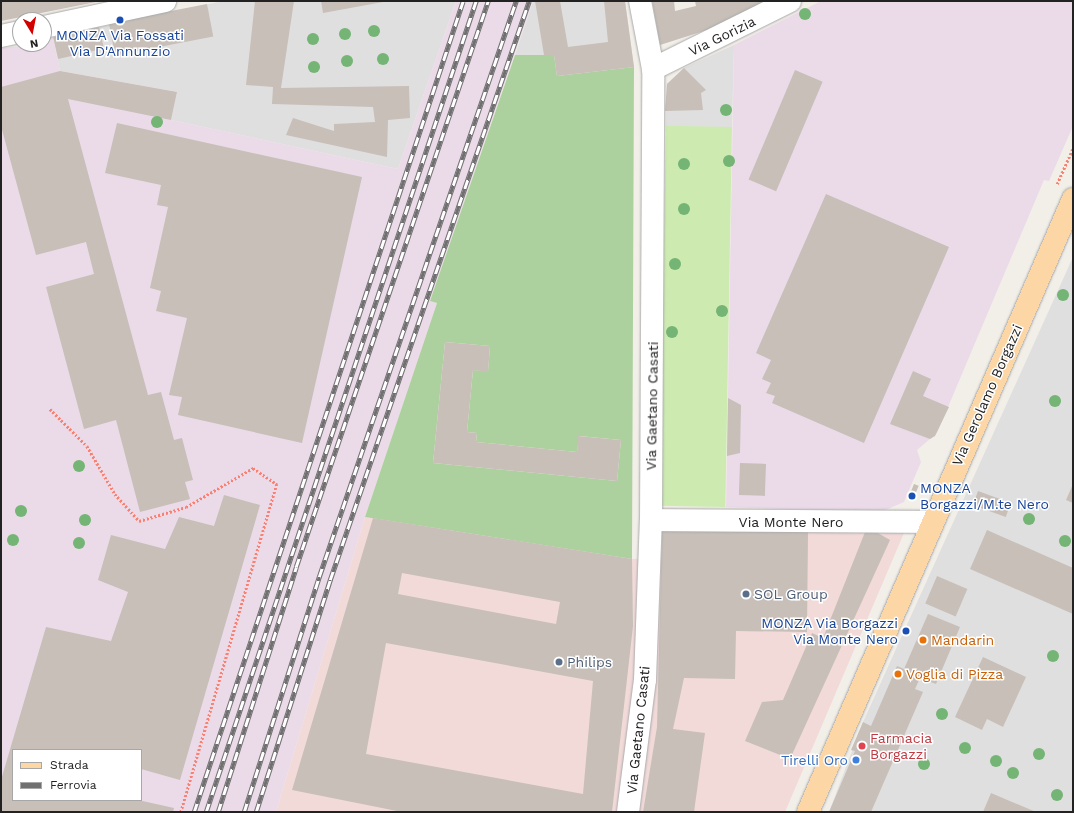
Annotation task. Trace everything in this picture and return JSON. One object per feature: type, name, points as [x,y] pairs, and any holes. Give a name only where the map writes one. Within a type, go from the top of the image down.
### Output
[{"type":"main road","name":"Via Gerolamo Borgazzi","points":[[808,812],[932,522],[1071,208]]},
{"type":"street","points":[[52,25],[165,1]]},
{"type":"street","name":"Via Gaetano Casati","points":[[628,812],[645,680],[651,520],[653,69],[640,1]]},
{"type":"street","name":"Via Gorizia","points":[[653,69],[790,1]]},
{"type":"street","points":[[1,36],[12,34]]},
{"type":"street","name":"Via Monte Nero","points":[[651,520],[932,522]]},
{"type":"path","points":[[50,409],[87,446],[115,494],[139,521],[186,507],[253,468],[277,484],[181,812]]},
{"type":"shaded area","points":[[223,1],[456,1],[398,169],[171,120],[177,92],[60,71],[53,37]]},
{"type":"shaded area","points":[[456,1],[533,1],[430,301],[437,303],[365,517],[276,812],[1,812],[1,48],[12,47],[12,52],[52,52],[53,37],[60,71],[177,92],[171,120],[398,169]]},
{"type":"shaded area","points":[[533,1],[625,1],[634,67],[557,76],[554,55],[515,55]]},
{"type":"shaded area","points":[[821,1],[1073,1],[1073,126],[1049,181],[1044,180],[937,433],[917,450],[921,462],[904,502],[881,512],[726,507],[734,45]]},
{"type":"shaded area","points":[[734,45],[732,127],[666,128],[667,84],[684,68]]},
{"type":"shaded area","points":[[1073,257],[1073,812],[829,812],[863,722]]},
{"type":"shaded area","points":[[365,517],[632,559],[662,558],[662,527],[904,533],[785,812],[276,812]]},
{"type":"green space","points":[[515,55],[554,55],[557,76],[634,67],[632,559],[365,517],[437,303],[430,301]],"holes":[[[445,342],[490,346],[488,371],[473,370],[467,432],[477,433],[476,442],[577,452],[579,436],[621,440],[617,481],[433,463]]]},
{"type":"green space","points":[[666,126],[732,127],[725,507],[659,506]]},
{"type":"building","points":[[1,1],[96,1],[46,12],[12,12],[12,19],[1,21]]},
{"type":"building","points":[[255,1],[294,1],[281,88],[409,86],[410,118],[388,120],[387,157],[286,135],[293,118],[334,131],[334,124],[375,122],[373,107],[272,104],[273,87],[246,85]]},
{"type":"building","points":[[321,1],[383,1],[383,2],[323,13]]},
{"type":"building","points":[[535,1],[560,1],[568,47],[608,42],[604,1],[625,1],[634,67],[557,76],[554,55],[544,55]]},
{"type":"building","points":[[652,1],[674,1],[675,11],[696,6],[695,1],[771,1],[760,13],[660,45]]},
{"type":"building","points":[[207,4],[213,36],[115,55],[109,23]]},
{"type":"building","points":[[99,27],[104,48],[58,59],[53,38]]},
{"type":"building","points":[[684,68],[706,90],[701,93],[703,110],[665,111],[667,84]]},
{"type":"building","points":[[795,70],[823,82],[776,191],[749,180]]},
{"type":"building","points":[[60,71],[177,92],[171,120],[68,99],[148,395],[161,392],[174,440],[182,438],[193,480],[185,482],[190,499],[140,512],[116,420],[84,429],[46,287],[94,274],[86,242],[36,255],[1,126],[1,87]]},
{"type":"building","points":[[117,123],[362,177],[302,443],[178,415],[182,397],[169,395],[187,318],[156,311],[161,291],[150,288],[168,207],[157,205],[161,185],[105,173]]},
{"type":"building","points":[[826,194],[949,247],[864,443],[772,403],[775,396],[766,393],[771,383],[762,379],[771,360],[756,353]]},
{"type":"building","points":[[445,342],[490,346],[488,372],[473,370],[467,432],[477,433],[476,442],[577,452],[578,436],[621,440],[617,481],[433,463]]},
{"type":"building","points":[[913,371],[931,379],[923,396],[949,407],[935,436],[930,439],[890,424]]},
{"type":"building","points":[[728,398],[741,405],[740,453],[727,456]]},
{"type":"building","points":[[740,463],[766,464],[765,496],[739,495]]},
{"type":"building","points":[[914,484],[919,486],[915,494],[911,492]]},
{"type":"building","points":[[1073,484],[1073,503],[1066,500]]},
{"type":"building","points":[[978,491],[1011,503],[1006,517],[973,505]]},
{"type":"building","points":[[224,495],[260,505],[180,780],[142,769],[142,749],[12,749],[12,801],[142,801],[174,808],[173,812],[1,812],[1,780],[46,627],[111,641],[128,592],[98,580],[111,535],[165,549],[179,517],[214,526]]},
{"type":"building","name":"Philips","points":[[373,518],[632,559],[633,626],[612,812],[402,812],[292,790]],"holes":[[[402,573],[560,602],[556,624],[398,594]],[[386,643],[593,681],[583,794],[366,754]]]},
{"type":"building","points":[[662,527],[808,531],[807,632],[736,631],[735,679],[684,678],[673,729],[705,733],[694,812],[643,812],[657,727]]},
{"type":"building","points":[[987,530],[1073,568],[1073,614],[970,569]]},
{"type":"building","points":[[865,532],[876,532],[890,540],[790,759],[745,741],[762,702],[783,700],[812,633],[823,638]]},
{"type":"building","points":[[937,576],[967,589],[956,617],[925,604]]},
{"type":"building","points":[[928,614],[960,627],[936,684],[920,678],[915,689],[923,692],[871,812],[829,812],[855,751],[851,750],[863,722],[871,726],[897,666],[904,669]]},
{"type":"building","points":[[983,657],[1026,677],[1003,727],[987,719],[982,730],[955,717]]},
{"type":"building","points":[[991,793],[1036,812],[983,812]]},
{"type":"railway","points":[[194,812],[463,1]]},
{"type":"railway","points":[[206,812],[476,1]]},
{"type":"railway","points":[[218,812],[296,567],[488,1]]},
{"type":"railway","points":[[244,812],[319,577],[516,1]]},
{"type":"railway","points":[[256,812],[330,580],[529,1]]},
{"type":"place","name":"MONZA Via Fossati Via D'Annunzio","points":[[120,20]]},
{"type":"place","name":"MONZA Borgazzi/M.te Nero","points":[[912,496]]},
{"type":"place","name":"SOL Group","points":[[746,594]]},
{"type":"place","name":"MONZA Via Borgazzi Via Monte Nero","points":[[906,631]]},
{"type":"place","name":"Mandarin","points":[[923,640]]},
{"type":"place","name":"Philips","points":[[559,662]]},
{"type":"place","name":"Voglia di Pizza","points":[[898,674]]},
{"type":"place","name":"Farmacia Borgazzi","points":[[862,746]]},
{"type":"place","name":"Tirelli Oro","points":[[856,760]]}]
